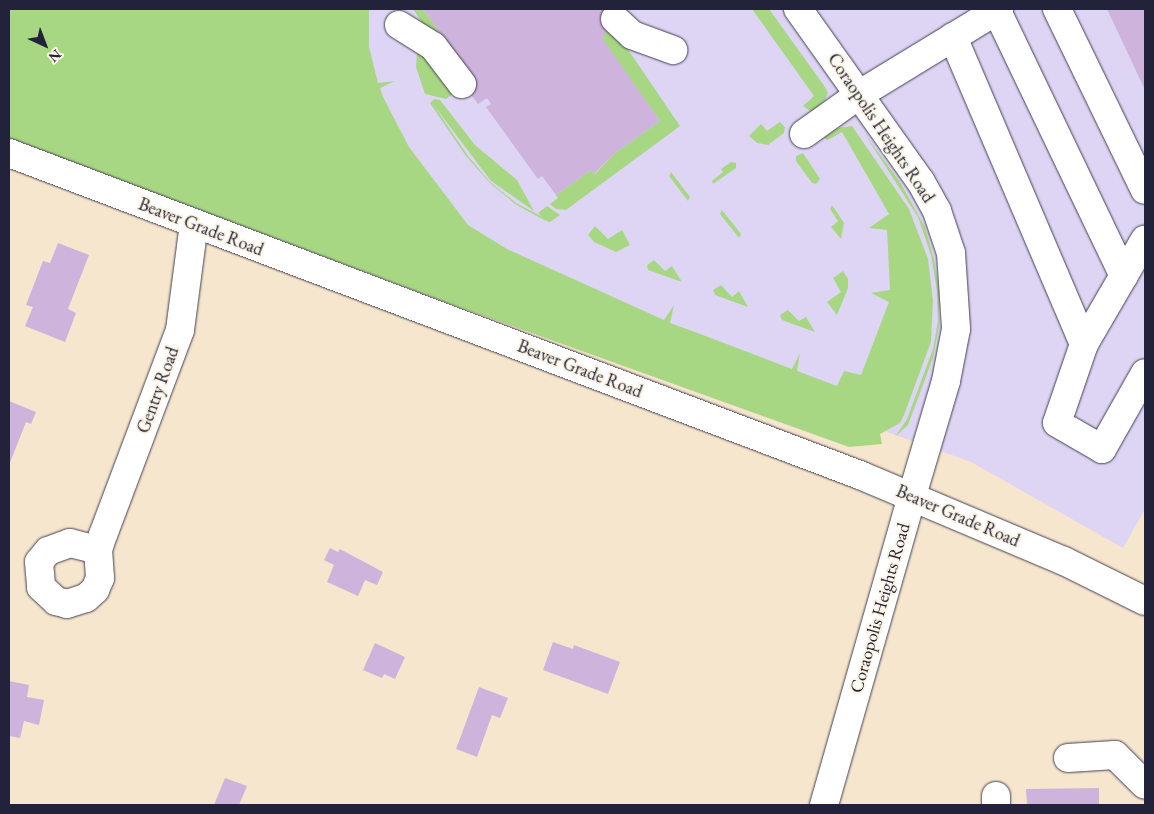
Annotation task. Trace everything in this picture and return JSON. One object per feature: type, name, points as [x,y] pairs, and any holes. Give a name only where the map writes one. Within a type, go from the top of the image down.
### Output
[{"type":"main road","name":"Coraopolis Heights Road","points":[[798,9],[896,144],[937,211],[946,234],[955,278],[956,329],[952,355],[824,805]]},
{"type":"main road","points":[[804,134],[860,94],[998,9],[1124,276]]},
{"type":"main road","points":[[1057,9],[1145,190]]},
{"type":"main road","points":[[615,19],[632,35],[674,50]]},
{"type":"main road","points":[[399,25],[433,46],[462,84]]},
{"type":"main road","points":[[953,37],[1084,344]]},
{"type":"main road","name":"Beaver Grade Road","points":[[9,153],[912,496],[1064,561],[1145,601]]},
{"type":"main road","name":"Gentry Road","points":[[98,550],[180,330],[194,224]]},
{"type":"main road","points":[[1145,239],[1084,344],[1057,423],[1102,449],[1145,373]]},
{"type":"main road","points":[[1068,758],[1115,755],[1145,785]]},
{"type":"shaded area","points":[[352,9],[1145,9],[1145,509],[1123,548],[971,462],[425,267]]},
{"type":"green space","points":[[9,9],[369,9],[369,47],[378,83],[395,81],[380,88],[383,97],[409,147],[468,225],[507,249],[664,320],[674,305],[670,323],[792,369],[800,353],[797,371],[837,386],[844,371],[861,375],[889,302],[871,293],[890,290],[887,230],[869,228],[889,214],[842,132],[828,140],[824,138],[838,128],[852,126],[909,209],[928,259],[933,301],[931,342],[904,415],[900,423],[880,434],[882,444],[849,447],[437,299],[9,138]]},
{"type":"green space","points":[[413,9],[423,9],[440,33],[423,24]]},
{"type":"green space","points":[[752,9],[769,9],[825,87],[828,93],[825,100],[812,112],[803,106],[814,96]]},
{"type":"green space","points":[[607,29],[627,48],[680,126],[566,210],[556,209],[550,204],[558,198],[556,195],[591,170],[595,174],[615,153],[660,121],[606,45],[602,38]]},
{"type":"green space","points":[[417,53],[421,53],[454,93],[446,99],[425,94],[416,67]]},
{"type":"green space","points":[[434,99],[440,100],[475,145],[517,180],[534,211],[491,181],[432,103],[468,156],[490,182],[516,203],[543,217],[538,213],[547,206],[560,215],[550,222],[544,220],[515,204],[490,183],[466,156],[430,103]]},
{"type":"green space","points":[[780,122],[785,127],[784,133],[768,145],[757,143],[749,136],[761,124],[767,131]]},
{"type":"green space","points":[[864,133],[900,182],[925,227],[934,259],[939,291],[939,327],[933,358],[908,425],[895,437],[907,419],[933,349],[938,321],[937,290],[931,255],[918,217]]},
{"type":"green space","points":[[803,153],[820,179],[816,184],[812,183],[796,161],[796,156]]},
{"type":"green space","points":[[731,162],[736,163],[736,168],[713,184],[712,181],[723,172],[721,169]]},
{"type":"green space","points":[[671,172],[690,197],[688,201],[669,176]]},
{"type":"green space","points":[[832,205],[844,223],[841,239],[831,227],[838,221],[830,209]]},
{"type":"green space","points":[[722,210],[741,234],[739,238],[720,214]]},
{"type":"green space","points":[[595,226],[608,239],[622,230],[630,245],[616,252],[594,242],[588,235]]},
{"type":"green space","points":[[654,260],[665,271],[672,266],[682,282],[648,270],[647,265]]},
{"type":"green space","points":[[843,271],[848,279],[848,288],[837,315],[827,302],[841,292],[833,278]]},
{"type":"green space","points":[[721,285],[732,297],[739,291],[748,307],[715,295],[713,290]]},
{"type":"green space","points":[[788,310],[799,321],[806,317],[815,332],[782,320],[780,315]]},
{"type":"building","points":[[423,9],[625,9],[602,38],[660,121],[615,153],[594,174],[591,170],[556,195],[542,176],[538,179],[486,107],[491,104],[487,98],[478,104],[465,87],[474,81]]},
{"type":"building","points":[[1107,9],[1145,9],[1145,90]]},
{"type":"building","points":[[58,243],[89,255],[68,309],[76,313],[65,342],[25,326],[33,307],[26,305],[43,261],[50,263]]},
{"type":"building","points":[[9,401],[36,412],[31,424],[26,422],[9,465]]},
{"type":"building","points":[[330,548],[338,552],[340,549],[383,572],[377,585],[365,580],[358,596],[327,582],[334,565],[324,560]]},
{"type":"building","points":[[553,642],[573,649],[574,645],[620,662],[608,694],[543,670]]},
{"type":"building","points":[[375,643],[405,657],[395,679],[384,674],[382,678],[363,670]]},
{"type":"building","points":[[9,681],[29,685],[27,697],[44,700],[39,725],[24,721],[20,738],[9,736]]},
{"type":"building","points":[[479,687],[508,698],[500,718],[492,715],[477,757],[456,749]]},
{"type":"building","points":[[225,778],[247,786],[239,805],[214,805]]},
{"type":"building","points":[[1099,788],[1099,805],[1027,805],[1026,789]]}]
